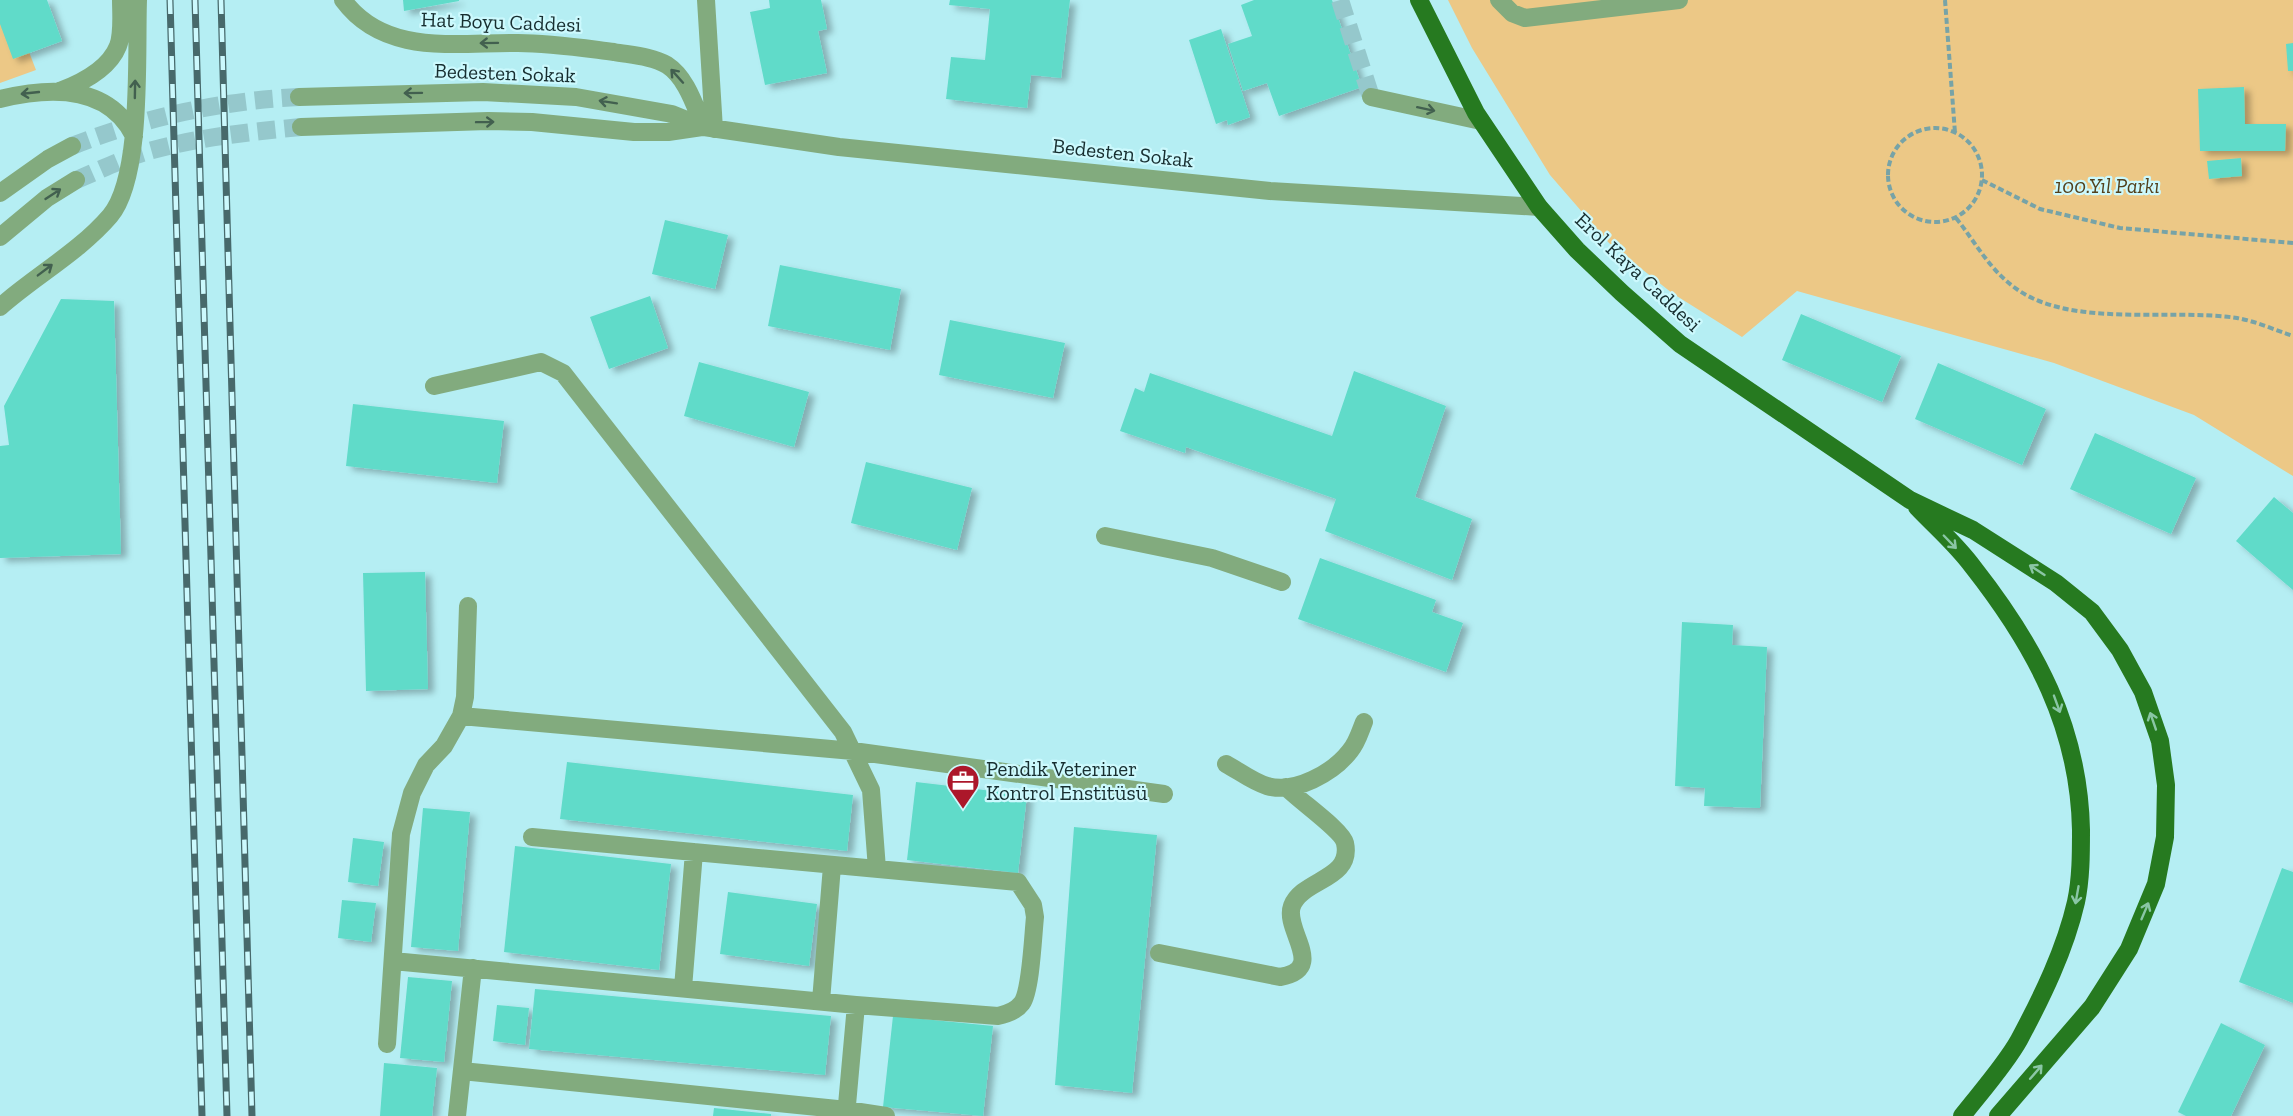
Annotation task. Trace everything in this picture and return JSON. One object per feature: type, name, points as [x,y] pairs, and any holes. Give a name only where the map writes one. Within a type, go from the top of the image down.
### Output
[{"type":"main road","name":"Erol Kaya Caddesi","points":[[1419,0],[1481,121],[1539,207],[1614,286],[1680,344],[1910,500],[1973,530],[2056,583],[2092,612],[2120,650],[2143,692],[2160,741],[2166,785],[2165,837],[2156,884],[2129,949],[2092,1007],[1998,1116]]},
{"type":"main road","name":"Erol Kaya Caddesi","points":[[1910,500],[1972,565],[2030,650],[2055,699],[2073,754],[2081,807],[2078,887],[2062,949],[2018,1042],[1962,1116]]},
{"type":"street","points":[[60,91],[95,73],[114,54],[119,44],[121,0]]},
{"type":"street","points":[[0,307],[81,244],[112,214],[123,193],[134,136],[138,0]]},
{"type":"street","name":"Hat Boyu Caddesi","points":[[343,0],[360,17],[375,27],[416,43],[546,44],[639,56],[667,65],[682,79],[709,128]]},
{"type":"street","points":[[706,0],[709,128]]},
{"type":"street","points":[[1499,0],[1512,13],[1525,18],[1679,0]]},
{"type":"street","points":[[0,99],[25,93],[60,91],[86,96],[110,106],[128,122],[134,136]]},
{"type":"street","name":"Bedesten Sokak","points":[[299,97],[425,93],[530,93],[576,97],[663,112],[709,128],[839,147],[1270,191],[1539,207]]},
{"type":"street","points":[[1371,97],[1481,121]]},
{"type":"street","name":"Bedesten Sokak","points":[[301,127],[488,121],[532,122],[634,132],[668,132],[709,128]]},
{"type":"street","points":[[0,193],[48,159],[72,146]]},
{"type":"street","points":[[0,237],[24,215],[76,180]]},
{"type":"street","points":[[434,386],[541,363],[563,373],[843,732],[871,790],[877,870]]},
{"type":"street","points":[[1105,536],[1212,558],[1282,582]]},
{"type":"street","points":[[387,1044],[401,834],[412,793],[426,765],[444,746],[461,716],[465,697],[468,606]]},
{"type":"street","points":[[461,716],[853,751],[1164,794]]},
{"type":"street","points":[[1226,764],[1266,786],[1286,787],[1300,784],[1329,771],[1342,760],[1357,741],[1364,722]]},
{"type":"street","points":[[1159,953],[1280,977],[1290,975],[1298,969],[1303,960],[1302,950],[1292,922],[1292,907],[1302,893],[1338,870],[1346,853],[1345,842],[1339,832],[1286,787]]},
{"type":"street","points":[[393,961],[856,1005],[998,1016],[1016,1010],[1026,995],[1035,918],[1030,900],[1018,882],[532,837]]},
{"type":"street","points":[[683,988],[694,852]]},
{"type":"street","points":[[821,1001],[832,866]]},
{"type":"street","points":[[457,1116],[473,968]]},
{"type":"street","points":[[847,1113],[856,1005]]},
{"type":"street","points":[[462,1071],[886,1116]]},
{"type":"path","points":[[1945,0],[1955,133]]},
{"type":"path","points":[[1941,128],[1967,141],[1976,152],[1982,166],[1982,180],[1978,195],[1968,209],[1956,218],[1941,222],[1924,222],[1910,216],[1898,205],[1890,191],[1887,175],[1890,160],[1898,146],[1910,135],[1925,129],[1941,128]]},
{"type":"path","points":[[1982,180],[2040,209],[2120,228],[2293,243]]},
{"type":"path","points":[[1956,218],[1992,269],[2018,291],[2051,306],[2094,313],[2238,318],[2293,336]]},
{"type":"green space","points":[[0,0],[9,0],[36,70],[0,83]]},
{"type":"green space","name":"100.Yıl Parkı","points":[[1448,0],[2293,0],[2293,476],[2194,415],[2054,363],[1797,291],[1742,337],[1672,293],[1609,243],[1550,175],[1472,48]]},
{"type":"building","points":[[0,0],[47,0],[62,41],[13,59],[0,24]]},
{"type":"building","points":[[403,0],[459,0],[459,1],[404,11]]},
{"type":"building","points":[[769,0],[821,0],[827,29],[818,31],[827,73],[765,85],[750,12],[770,8]]},
{"type":"building","points":[[950,0],[1070,0],[1061,78],[1031,75],[1027,108],[946,99],[951,57],[985,60],[990,9],[949,5]]},
{"type":"building","points":[[1254,0],[1332,0],[1362,87],[1279,116],[1267,83],[1243,91],[1228,44],[1252,36],[1241,5]]},
{"type":"building","points":[[1221,29],[1250,117],[1228,125],[1227,120],[1216,124],[1189,40]]},
{"type":"building","points":[[2293,43],[2293,71],[2288,71],[2286,44]]},
{"type":"building","points":[[2244,87],[2245,124],[2286,124],[2285,151],[2200,151],[2198,89]]},
{"type":"building","points":[[2241,158],[2242,176],[2209,179],[2207,161]]},
{"type":"building","points":[[665,220],[728,235],[715,289],[652,274]]},
{"type":"building","points":[[780,265],[901,289],[890,350],[768,326]]},
{"type":"building","points":[[650,296],[668,348],[609,369],[590,317]]},
{"type":"building","points":[[61,299],[114,301],[121,554],[0,558],[0,446],[9,445],[4,406]]},
{"type":"building","points":[[1801,314],[1901,356],[1882,402],[1782,360]]},
{"type":"building","points":[[950,320],[1065,343],[1053,398],[939,375]]},
{"type":"building","points":[[699,362],[809,392],[794,447],[684,416]]},
{"type":"building","points":[[1938,363],[2046,409],[2022,465],[1915,419]]},
{"type":"building","points":[[1354,371],[1446,406],[1415,497],[1472,519],[1452,580],[1325,531],[1336,499],[1186,447],[1185,453],[1120,431],[1135,388],[1144,392],[1150,373],[1332,436]]},
{"type":"building","points":[[353,404],[504,421],[497,483],[346,466]]},
{"type":"building","points":[[2095,433],[2196,478],[2171,534],[2070,489]]},
{"type":"building","points":[[866,462],[972,488],[957,550],[851,523]]},
{"type":"building","points":[[2274,497],[2293,513],[2293,590],[2236,541]]},
{"type":"building","points":[[1320,558],[1436,600],[1432,612],[1463,623],[1446,672],[1298,619]]},
{"type":"building","points":[[425,572],[428,689],[366,691],[363,573]]},
{"type":"building","points":[[1682,622],[1733,625],[1732,645],[1767,647],[1760,808],[1704,806],[1705,788],[1675,786]]},
{"type":"building","points":[[567,762],[853,795],[847,851],[560,819]]},
{"type":"building","points":[[916,782],[1027,795],[1018,873],[907,860]]},
{"type":"building","points":[[423,808],[470,812],[458,951],[411,947]]},
{"type":"building","points":[[1074,827],[1157,835],[1132,1093],[1055,1085]]},
{"type":"building","points":[[353,838],[384,842],[378,886],[348,882]]},
{"type":"building","points":[[515,846],[671,864],[659,970],[504,952]]},
{"type":"building","points":[[2282,868],[2293,872],[2293,1003],[2239,982]]},
{"type":"building","points":[[728,892],[817,904],[809,966],[720,954]]},
{"type":"building","points":[[342,900],[376,903],[371,942],[338,938]]},
{"type":"building","points":[[408,977],[452,981],[444,1062],[400,1058]]},
{"type":"building","points":[[535,989],[831,1016],[825,1075],[529,1049]]},
{"type":"building","points":[[497,1005],[529,1008],[525,1045],[493,1041]]},
{"type":"building","points":[[893,1016],[993,1026],[983,1116],[883,1107]]},
{"type":"building","points":[[2221,1023],[2265,1045],[2231,1116],[2186,1116],[2178,1112]]},
{"type":"building","points":[[384,1063],[437,1068],[432,1116],[380,1116]]},
{"type":"building","points":[[714,1108],[771,1114],[771,1116],[713,1116]]},
{"type":"tunnel","points":[[1340,0],[1371,97]]},
{"type":"tunnel","points":[[72,146],[128,127],[184,112],[241,102],[299,97]]},
{"type":"tunnel","points":[[76,180],[130,157],[168,146],[225,136],[301,127]]},
{"type":"railway","points":[[170,0],[202,1116]]},
{"type":"railway","points":[[195,0],[227,1116]]},
{"type":"railway","points":[[221,0],[252,1116]]},
{"type":"place","name":"Pendik Veteriner Kontrol Enstitüsü","points":[[963,810]]}]
